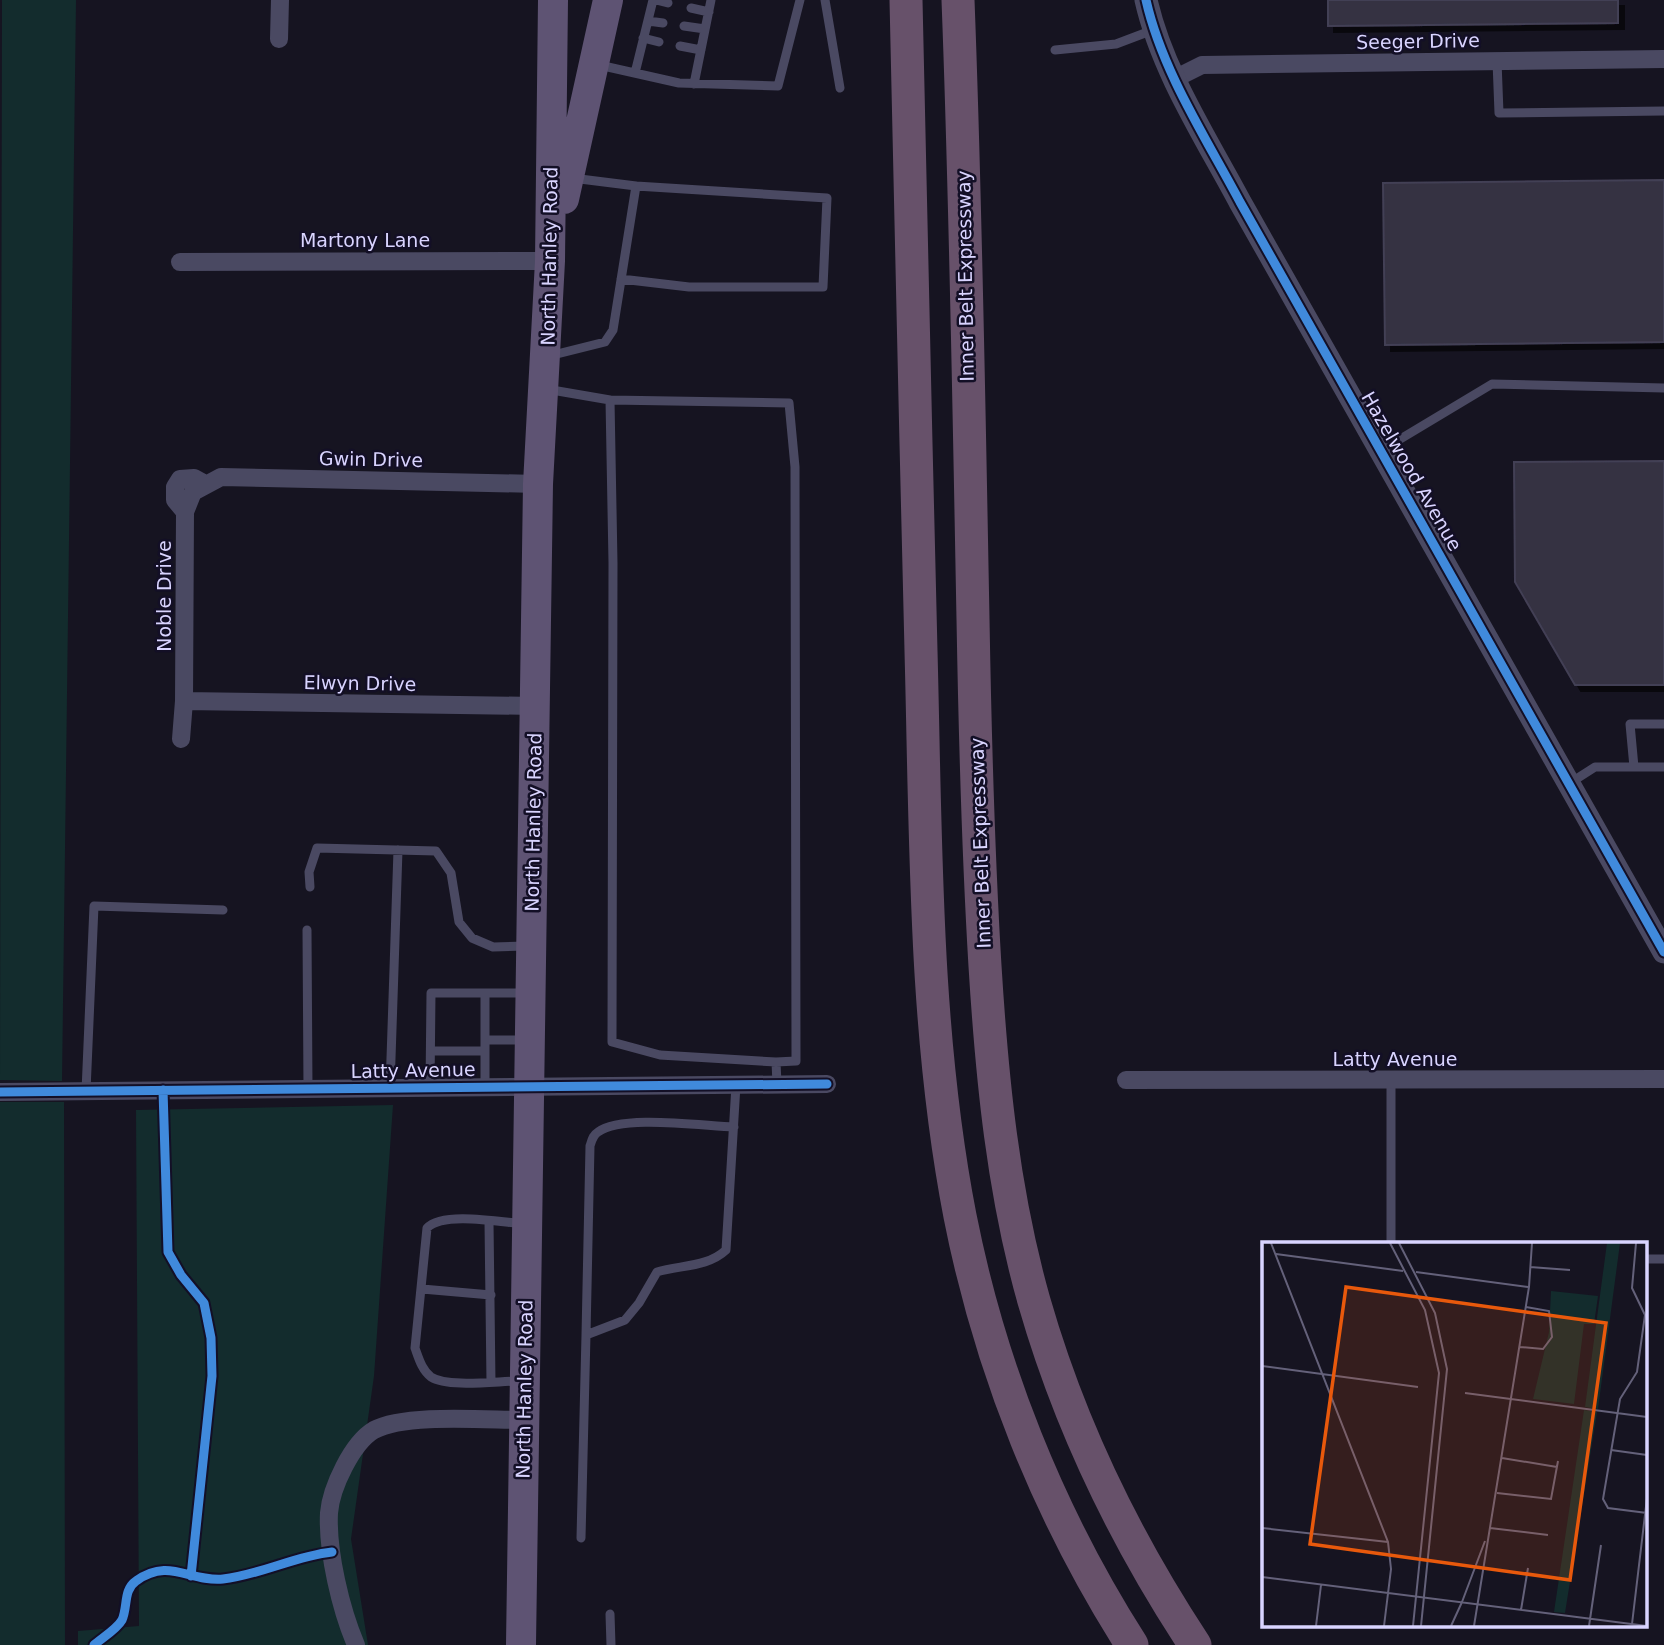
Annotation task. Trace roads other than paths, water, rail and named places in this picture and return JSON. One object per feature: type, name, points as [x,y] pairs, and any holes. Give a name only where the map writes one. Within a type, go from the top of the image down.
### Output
[{"type":"highway","points":[[906,0],[927,863],[938,1042],[952,1168],[984,1316],[1016,1413],[1083,1561],[1132,1645]]},
{"type":"highway","name":"Inner Belt Expressway","points":[[958,0],[978,828],[987,994],[998,1124],[1015,1218],[1034,1299],[1072,1412],[1120,1517],[1195,1645]]},
{"type":"main road","name":"North Hanley Road","points":[[521,1645],[538,484],[547,357],[550,261],[560,178],[553,0]]},
{"type":"main road","points":[[560,178],[594,64],[608,0]]},
{"type":"street","points":[[279,39],[280,0]]},
{"type":"street","name":"Hazelwood Avenue","points":[[1146,0],[1154,30],[1176,78],[1240,202],[1663,950]]},
{"type":"street","name":"Seeger Drive","points":[[1176,78],[1202,65],[1664,59]]},
{"type":"street","name":"Martony Lane","points":[[180,262],[550,261]]},
{"type":"street","name":"Gwin Drive","points":[[199,488],[221,477],[538,484]]},
{"type":"street","name":"Noble Drive","points":[[181,739],[184,701],[185,512],[199,488]]},
{"type":"street","name":"Elwyn Drive","points":[[184,701],[535,706]]},
{"type":"street","name":"Latty Avenue","points":[[1126,1080],[1664,1079]]},
{"type":"street","name":"Latty Avenue","points":[[0,1092],[827,1084]]},
{"type":"street","points":[[356,1645],[346,1622],[332,1552],[329,1512],[343,1470],[359,1443],[375,1430],[400,1422],[524,1420]]},
{"type":"lane","points":[[635,73],[654,0],[668,3]]},
{"type":"lane","points":[[694,84],[711,0]]},
{"type":"lane","points":[[594,64],[694,84],[778,86],[800,0]]},
{"type":"lane","points":[[825,0],[841,88]]},
{"type":"lane","points":[[691,8],[709,12]]},
{"type":"lane","points":[[648,21],[663,23]]},
{"type":"lane","points":[[684,26],[705,29]]},
{"type":"lane","points":[[1055,50],[1116,44],[1154,30]]},
{"type":"lane","points":[[643,38],[659,41]]},
{"type":"lane","points":[[680,46],[701,50]]},
{"type":"lane","points":[[1497,61],[1499,113],[1664,111]]},
{"type":"lane","points":[[560,178],[636,186],[827,198],[823,287],[689,287],[621,279]]},
{"type":"lane","points":[[547,357],[606,342],[613,330],[636,186]]},
{"type":"lane","points":[[1380,451],[1492,384],[1664,388]]},
{"type":"lane","points":[[545,389],[610,400],[789,403],[795,467],[796,1061],[660,1055],[612,1042],[613,563],[610,400]]},
{"type":"lane","points":[[1634,767],[1630,724],[1664,724]]},
{"type":"lane","points":[[1569,784],[1595,767],[1664,767]]},
{"type":"lane","points":[[310,887],[309,872],[317,848],[436,851],[451,873],[459,922],[472,938],[493,947],[531,946]]},
{"type":"lane","points":[[390,1088],[398,850]]},
{"type":"lane","points":[[86,1091],[94,906],[223,910]]},
{"type":"lane","points":[[307,930],[308,1089]]},
{"type":"lane","points":[[430,1088],[431,993],[530,993]]},
{"type":"lane","points":[[485,993],[485,1087]]},
{"type":"lane","points":[[485,1040],[529,1040]]},
{"type":"lane","points":[[431,1051],[484,1051]]},
{"type":"lane","points":[[776,1062],[776,1084]]},
{"type":"lane","points":[[1391,1080],[1391,1242]]},
{"type":"lane","points":[[586,1335],[625,1320],[639,1303],[657,1272],[681,1265],[707,1263],[726,1250],[736,1085]]},
{"type":"lane","points":[[581,1538],[590,1146],[595,1133],[604,1128],[629,1123],[734,1127]]},
{"type":"lane","points":[[524,1381],[448,1383],[432,1378],[422,1367],[415,1348],[427,1228],[433,1222],[447,1219],[526,1224]]},
{"type":"lane","points":[[489,1222],[491,1381]]},
{"type":"lane","points":[[1646,1259],[1664,1259]]},
{"type":"lane","points":[[422,1289],[491,1295]]},
{"type":"lane","points":[[610,1614],[611,1645]]}]
